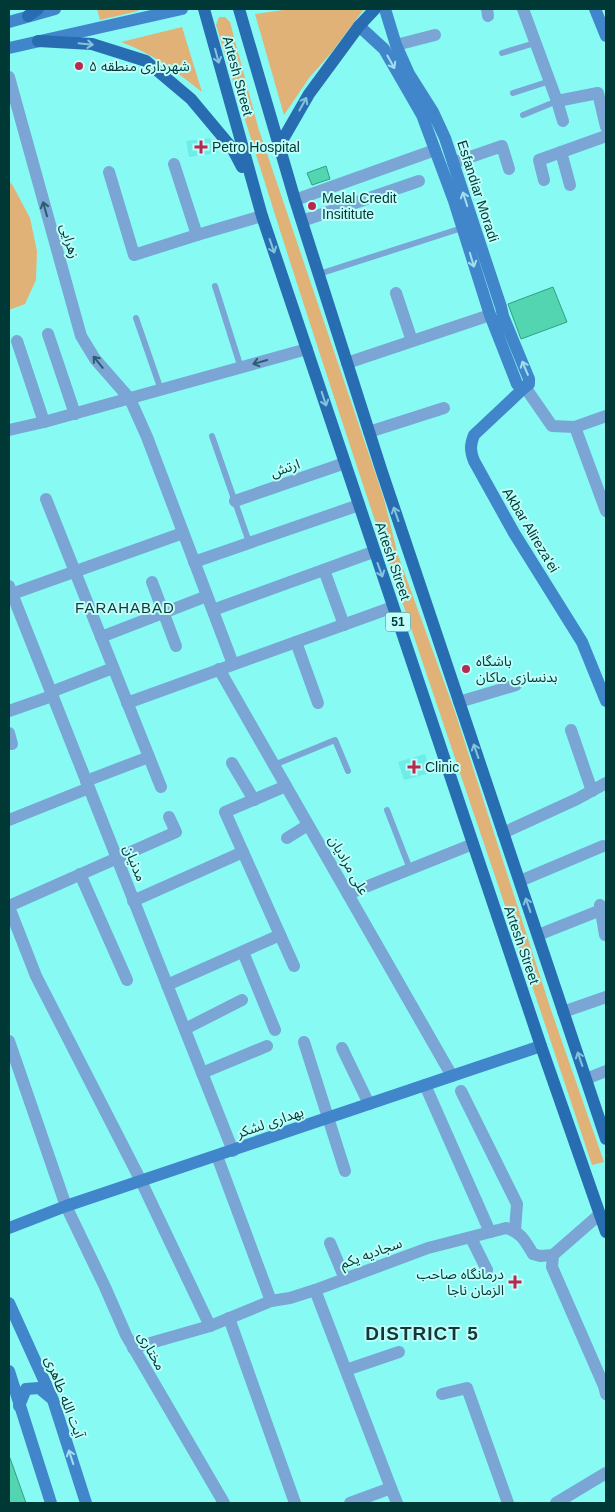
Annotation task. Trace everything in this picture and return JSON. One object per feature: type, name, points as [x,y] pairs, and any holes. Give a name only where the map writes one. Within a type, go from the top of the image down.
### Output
[{"type":"main road","name":"Artesh Street","points":[[204,9],[262,216],[373,552],[606,1232]]},
{"type":"main road","name":"Artesh Street","points":[[239,9],[295,200],[369,432],[606,1139]]},
{"type":"main road","points":[[279,146],[309,94],[359,26],[375,9]]},
{"type":"main road","points":[[38,41],[92,44],[146,62],[191,99],[232,148],[253,186]]},
{"type":"street","points":[[9,22],[33,13],[55,9]]},
{"type":"street","points":[[9,48],[144,13],[182,9]]},
{"type":"street","name":"Esfandiar Moradi","points":[[384,9],[396,45],[409,74],[433,112],[445,138],[502,307],[503,316],[529,379],[529,384],[525,387]]},
{"type":"street","points":[[524,9],[562,120]]},
{"type":"street","points":[[596,9],[606,36]]},
{"type":"street","name":"Esfandiar Moradi","points":[[359,26],[384,49],[422,115],[454,201],[490,315],[517,384],[525,387],[552,426],[575,427],[606,416]]},
{"type":"street","points":[[396,45],[435,35]]},
{"type":"street","name":"زهرایی","points":[[9,77],[81,336],[95,359],[130,398]]},
{"type":"street","points":[[557,101],[598,94],[606,128]]},
{"type":"street","points":[[544,180],[539,160],[606,136]]},
{"type":"street","points":[[453,163],[502,146],[509,168]]},
{"type":"street","points":[[295,200],[435,150]]},
{"type":"street","points":[[561,152],[570,185]]},
{"type":"street","points":[[174,164],[197,235]]},
{"type":"street","points":[[109,172],[134,255],[262,216]]},
{"type":"street","points":[[302,221],[419,181]]},
{"type":"street","points":[[396,293],[412,341]]},
{"type":"street","points":[[347,362],[490,315]]},
{"type":"street","points":[[48,334],[75,414]]},
{"type":"street","points":[[18,341],[44,422]]},
{"type":"street","points":[[9,430],[75,414],[307,349]]},
{"type":"street","name":"Akbar Alireza'ei","points":[[525,387],[474,435],[470,452],[514,533],[582,642],[606,701]]},
{"type":"street","points":[[130,398],[147,437],[233,664]]},
{"type":"street","points":[[369,432],[444,408]]},
{"type":"street","points":[[575,427],[606,511]]},
{"type":"street","name":"ارتش","points":[[235,501],[345,463]]},
{"type":"street","points":[[46,499],[160,787]]},
{"type":"street","points":[[194,562],[359,505]]},
{"type":"street","points":[[10,591],[75,572],[183,533]]},
{"type":"street","points":[[213,610],[373,552]]},
{"type":"street","points":[[324,570],[344,625]]},
{"type":"street","points":[[152,582],[176,646]]},
{"type":"street","name":"مدنیان","points":[[10,591],[233,1151]]},
{"type":"street","points":[[101,637],[207,596]]},
{"type":"street","points":[[127,702],[393,607]]},
{"type":"street","points":[[296,642],[318,703]]},
{"type":"street","points":[[9,711],[113,668]]},
{"type":"street","name":"علی مرادیان","points":[[219,670],[452,1076]]},
{"type":"street","points":[[459,702],[516,685]]},
{"type":"street","points":[[571,730],[592,791]]},
{"type":"street","points":[[9,820],[149,757]]},
{"type":"street","points":[[232,763],[254,800]]},
{"type":"street","points":[[504,833],[606,783]]},
{"type":"street","points":[[286,786],[225,812],[294,966]]},
{"type":"street","points":[[169,817],[176,832],[9,906],[36,976],[141,1181],[210,1326]]},
{"type":"street","points":[[288,838],[308,825]]},
{"type":"street","points":[[348,894],[472,844]]},
{"type":"street","points":[[520,881],[603,846]]},
{"type":"street","points":[[134,900],[243,852]]},
{"type":"street","points":[[80,874],[127,980]]},
{"type":"street","points":[[538,936],[600,908],[605,935]]},
{"type":"street","points":[[167,985],[280,935]]},
{"type":"street","points":[[243,952],[275,1030]]},
{"type":"street","points":[[563,1012],[606,997]]},
{"type":"street","points":[[184,1029],[242,1000]]},
{"type":"street","name":"مختاری","points":[[9,1041],[66,1206],[133,1348],[224,1503]]},
{"type":"street","points":[[304,1042],[345,1171]]},
{"type":"street","points":[[202,1073],[267,1046]]},
{"type":"street","name":"بهداری لشکر","points":[[9,1228],[66,1206],[541,1046]]},
{"type":"street","points":[[342,1048],[369,1104]]},
{"type":"street","points":[[586,1079],[606,1072]]},
{"type":"street","points":[[425,1085],[490,1232]]},
{"type":"street","points":[[461,1091],[517,1204],[515,1230],[522,1237],[532,1254],[540,1256],[553,1255],[600,1214]]},
{"type":"street","points":[[217,1156],[271,1301]]},
{"type":"street","name":"سجادیه یکم","points":[[133,1348],[210,1326],[271,1301],[290,1298],[315,1290],[428,1248],[506,1228],[515,1230]]},
{"type":"street","points":[[471,1238],[486,1270]]},
{"type":"street","points":[[330,1243],[345,1279]]},
{"type":"street","points":[[553,1255],[552,1267],[606,1394]]},
{"type":"street","points":[[315,1290],[397,1503]]},
{"type":"street","name":"آیت الله طاهری","points":[[9,1303],[53,1400],[86,1503]]},
{"type":"street","points":[[229,1318],[295,1503]]},
{"type":"street","points":[[346,1370],[399,1352]]},
{"type":"street","points":[[9,1371],[51,1503]]},
{"type":"street","points":[[19,1406],[26,1389],[39,1388],[53,1400]]},
{"type":"street","points":[[442,1394],[467,1388],[508,1503]]},
{"type":"street","points":[[556,1503],[606,1473]]},
{"type":"street","points":[[350,1503],[391,1488]]},
{"type":"lane","points":[[502,54],[535,43]]},
{"type":"lane","points":[[513,93],[550,81]]},
{"type":"lane","points":[[523,115],[557,101]]},
{"type":"lane","points":[[319,274],[462,228]]},
{"type":"lane","points":[[215,286],[241,368]]},
{"type":"lane","points":[[136,318],[161,390]]},
{"type":"lane","points":[[212,436],[249,542]]},
{"type":"lane","points":[[274,765],[335,740],[348,771]]},
{"type":"lane","points":[[387,810],[410,869]]},
{"type":"shaded area","points":[[97,9],[138,9],[138,11],[100,20]]},
{"type":"shaded area","points":[[290,9],[364,9],[331,53],[309,78],[284,115],[255,14]]},
{"type":"shaded area","points":[[219,17],[225,17],[230,22],[258,127],[384,499],[398,555],[455,712],[551,1010],[604,1162],[592,1165],[400,596],[260,168],[216,25]]},
{"type":"shaded area","points":[[182,27],[202,92],[164,64],[144,52],[121,42]]},
{"type":"shaded area","name":"Petro Hospital","points":[[210,138],[218,153],[189,157],[186,141]]},
{"type":"shaded area","points":[[9,181],[30,218],[37,251],[36,280],[25,304],[9,310]]},
{"type":"shaded area","name":"Clinic","points":[[425,754],[430,773],[404,780],[398,762]]},
{"type":"building","points":[[326,166],[330,179],[312,185],[307,173]]},
{"type":"building","points":[[553,287],[567,322],[521,339],[508,304]]},
{"type":"building","points":[[10,1458],[26,1503],[9,1503]]},
{"type":"place","name":"شهرداری منطقه ۵","points":[[79,66]]},
{"type":"place","name":"Petro Hospital","points":[[201,147]]},
{"type":"place","name":"Melal Credit Insititute","points":[[312,206]]},
{"type":"place","name":"باشگاه بدنسازی ماکان","points":[[466,669]]},
{"type":"place","name":"Clinic","points":[[414,767]]},
{"type":"place","name":"درمانگاه صاحب الزمان ناجا","points":[[515,1282]]},
{"type":"district","name":"FARAHABAD","points":[[125,607]]},
{"type":"district","name":"DISTRICT 5","points":[[422,1333]]}]
